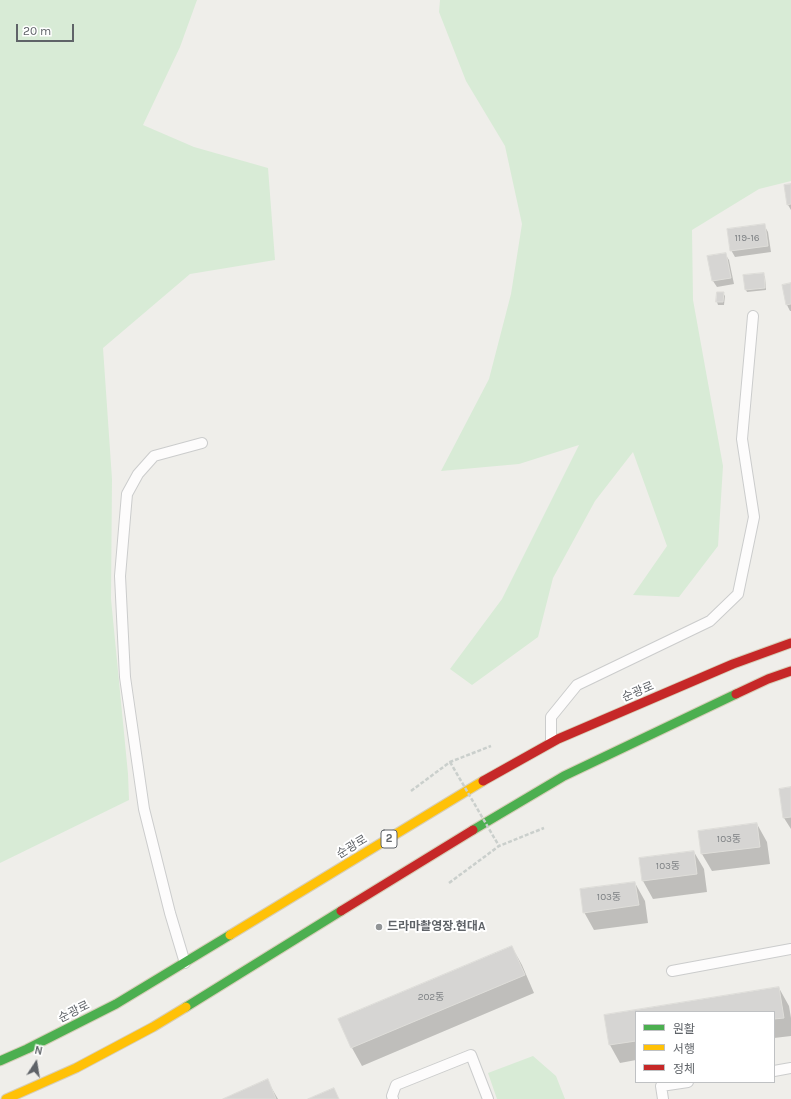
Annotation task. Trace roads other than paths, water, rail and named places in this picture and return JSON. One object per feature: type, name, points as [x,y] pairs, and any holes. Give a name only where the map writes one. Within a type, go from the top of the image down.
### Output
[{"type":"main road","name":"순광로","points":[[0,1060],[27,1049],[116,1004],[502,770],[551,743],[733,664],[791,643]]},
{"type":"main road","points":[[6,1099],[76,1068],[153,1027],[397,876],[564,776],[768,679],[791,671]]},
{"type":"lane","points":[[551,743],[551,716],[577,685],[710,621],[738,594],[754,517],[742,439],[753,316]]},
{"type":"lane","points":[[185,962],[170,912],[144,809],[125,676],[120,576],[127,494],[138,474],[154,456],[202,443]]},
{"type":"lane","points":[[672,971],[791,949]]},
{"type":"lane","points":[[393,1099],[392,1096],[396,1085],[471,1055],[488,1099]]},
{"type":"lane","points":[[775,1070],[791,1068]]},
{"type":"lane","points":[[663,1099],[661,1086],[681,1083]]},
{"type":"place","name":"드라마촬영장.현대A","points":[[379,927]]}]
